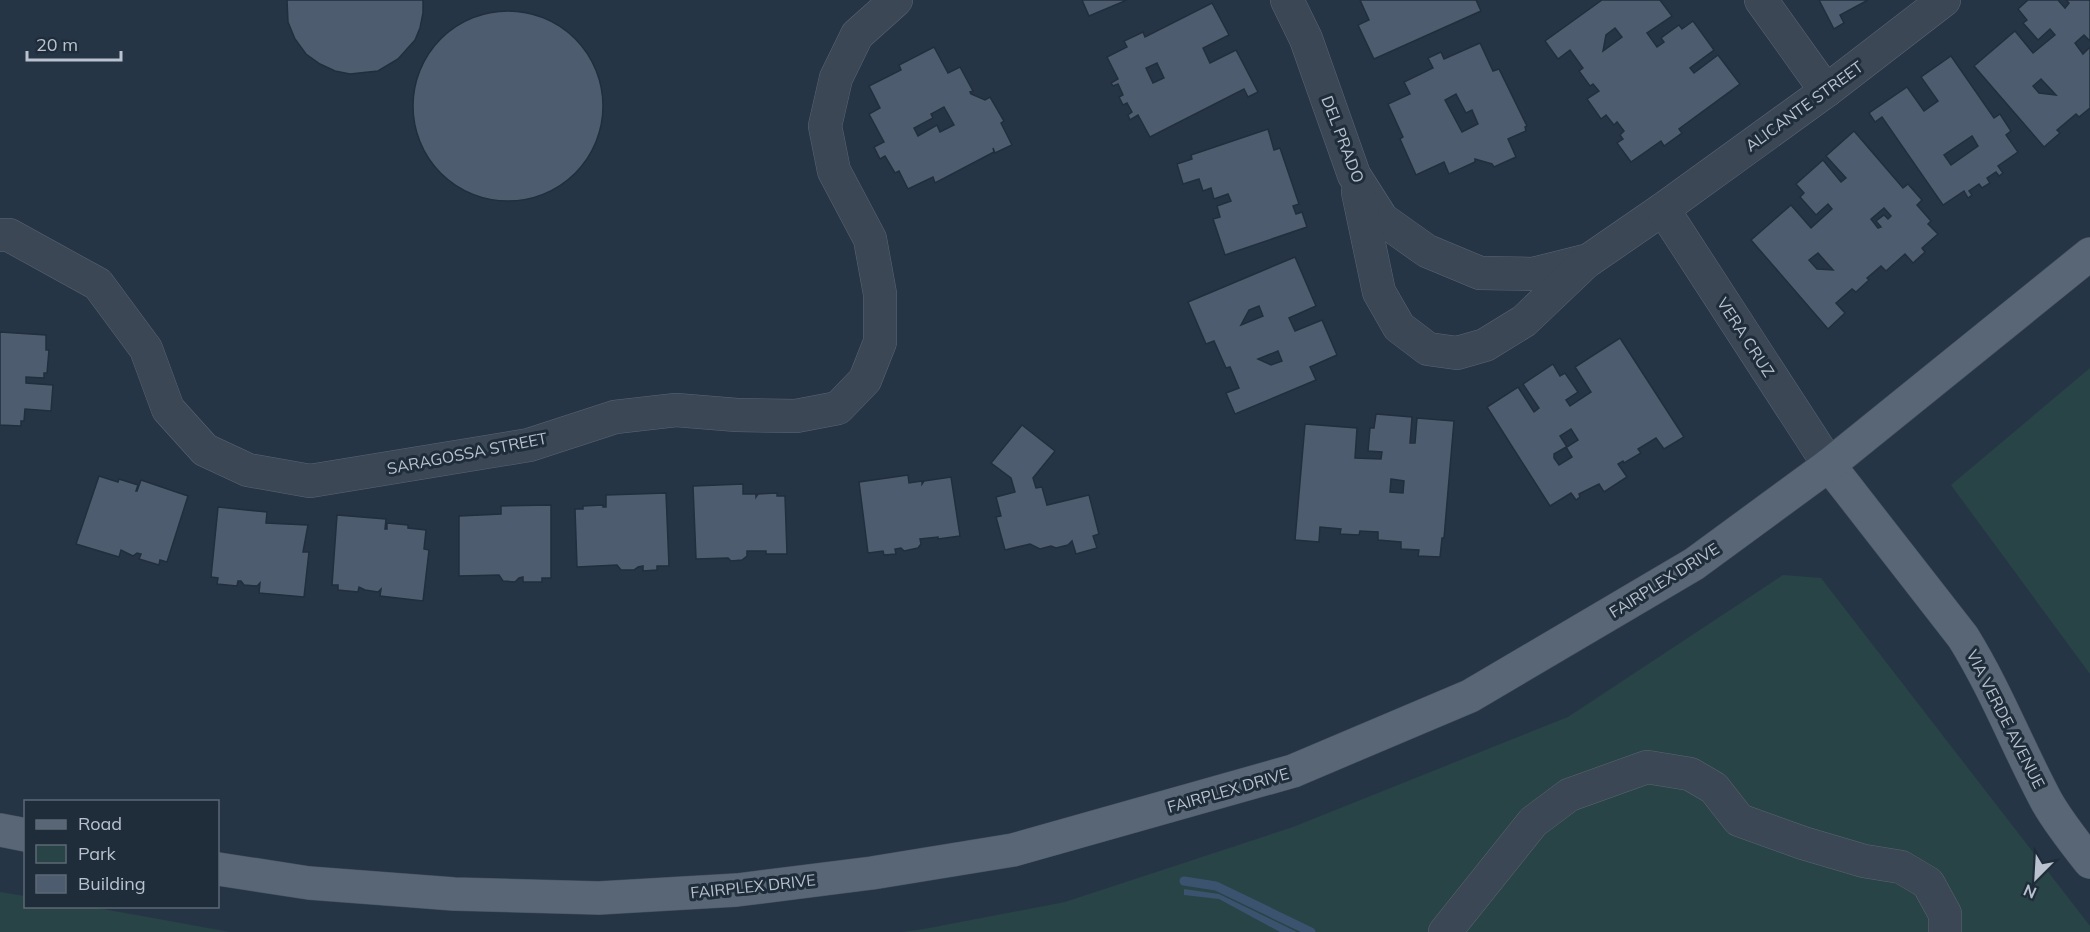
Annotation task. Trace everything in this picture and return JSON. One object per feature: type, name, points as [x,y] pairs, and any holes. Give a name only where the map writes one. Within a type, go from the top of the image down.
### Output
[{"type":"main road","name":"FAIRPLEX DRIVE","points":[[219,868],[309,883],[432,892],[599,898],[737,890],[872,873],[1013,850],[1293,771],[1470,696],[1694,564],[1829,465],[2090,254]]},
{"type":"main road","name":"VIA VERDE AVENUE","points":[[1829,465],[1963,637],[1979,662],[2048,803],[2065,831],[2090,862]]},
{"type":"main road","points":[[0,830],[24,835]]},
{"type":"street","name":"SARAGOSSA STREET","points":[[0,236],[9,236],[98,284],[146,349],[168,410],[205,450],[248,470],[310,481],[529,445],[615,417],[676,410],[796,416],[838,408],[865,380],[880,342],[880,294],[870,239],[834,171],[825,126],[836,78],[857,35],[896,0]]},
{"type":"street","name":"DEL PRADO","points":[[1287,0],[1306,39],[1354,175],[1382,219],[1426,251],[1480,273],[1533,274],[1589,260],[1663,209]]},
{"type":"street","points":[[1761,0],[1826,91]]},
{"type":"street","name":"ALICANTE STREET","points":[[1663,209],[1826,91],[1944,0]]},
{"type":"street","points":[[1354,175],[1379,292],[1399,327],[1428,349],[1457,353],[1485,345],[1524,321],[1589,260]]},
{"type":"street","name":"VERA CRUZ","points":[[1663,209],[1829,465]]},
{"type":"street","points":[[1445,932],[1533,822],[1569,795],[1647,767],[1690,774],[1706,783],[1714,788],[1739,820],[1803,843],[1864,861],[1901,867],[1928,883],[1946,914],[1945,932]]},
{"type":"green space","points":[[2090,368],[2090,674],[1951,485]]},
{"type":"green space","points":[[1783,575],[1821,578],[2090,926],[2090,932],[902,932],[1065,902],[1293,827],[1568,717]]},
{"type":"green space","points":[[0,892],[24,896],[24,908],[98,908],[230,932],[0,932]]},
{"type":"water","points":[[1184,889],[1219,894],[1297,932],[1280,932],[1219,899],[1184,895]]},
{"type":"building","points":[[287,0],[423,0],[423,13],[415,40],[398,59],[378,71],[350,74],[335,71],[306,54],[295,39],[288,22]]},
{"type":"building","points":[[1082,0],[1127,0],[1089,16]]},
{"type":"building","points":[[1360,0],[1476,0],[1481,11],[1374,59],[1358,25],[1369,20]]},
{"type":"building","points":[[1602,0],[1660,0],[1672,16],[1647,33],[1657,47],[1664,42],[1661,38],[1679,25],[1682,29],[1693,21],[1714,50],[1690,68],[1694,73],[1718,55],[1740,84],[1679,129],[1682,133],[1664,146],[1661,141],[1631,162],[1617,143],[1623,139],[1620,135],[1624,131],[1617,122],[1614,125],[1606,115],[1601,119],[1587,99],[1599,91],[1593,84],[1590,86],[1579,71],[1583,68],[1570,50],[1558,59],[1545,41]],"holes":[[[1615,28],[1622,37],[1603,51],[1606,35]]]},
{"type":"building","points":[[1819,0],[1868,0],[1840,15],[1844,23],[1834,29]]},
{"type":"building","points":[[2028,0],[2058,0],[2065,8],[2069,3],[2066,0],[2090,0],[2090,41],[2084,35],[2075,43],[2083,54],[2090,47],[2090,108],[2079,117],[2076,114],[2057,130],[2060,133],[2044,147],[1974,66],[2015,31],[2033,53],[2055,35],[2050,29],[2038,40],[2023,23],[2027,20],[2018,9]],"holes":[[[2041,79],[2056,95],[2039,93],[2033,86]]]},
{"type":"building","points":[[1212,3],[1229,35],[1203,48],[1210,63],[1236,50],[1258,92],[1248,97],[1244,89],[1150,137],[1138,115],[1130,120],[1128,115],[1132,112],[1127,103],[1123,105],[1119,97],[1123,95],[1118,84],[1113,86],[1111,83],[1118,79],[1107,57],[1127,47],[1124,41],[1143,32],[1145,37]],"holes":[[[1157,63],[1164,78],[1153,83],[1146,68]]]},
{"type":"building","points":[[508,11],[535,15],[561,27],[575,39],[587,53],[599,79],[603,106],[599,133],[587,159],[575,173],[561,185],[535,197],[508,201],[481,197],[455,185],[441,173],[429,159],[417,133],[413,106],[417,79],[429,53],[441,39],[455,27],[481,15]]},
{"type":"building","points":[[1480,43],[1493,71],[1499,69],[1527,126],[1526,131],[1508,139],[1516,157],[1494,167],[1492,164],[1475,159],[1475,162],[1449,174],[1444,162],[1416,175],[1400,139],[1403,137],[1388,104],[1410,94],[1404,82],[1433,68],[1428,58],[1441,52],[1444,59]],"holes":[[[1456,94],[1466,113],[1472,110],[1478,124],[1462,132],[1445,100]]]},
{"type":"building","points":[[934,47],[948,73],[960,67],[973,91],[970,92],[971,94],[985,100],[990,97],[1004,121],[1001,123],[1012,145],[995,153],[993,148],[994,152],[935,183],[933,177],[908,189],[899,171],[895,173],[885,156],[880,159],[874,147],[884,142],[869,114],[880,108],[869,86],[901,70],[899,65]],"holes":[[[944,107],[954,125],[940,132],[937,125],[918,136],[914,128],[933,118],[931,114]]]},
{"type":"building","points":[[1951,56],[1994,118],[2000,114],[2011,131],[2006,135],[2018,152],[1998,166],[2003,173],[1999,176],[1996,172],[1987,178],[1990,183],[1982,188],[1979,184],[1969,191],[1972,195],[1968,198],[1964,191],[1943,205],[1882,117],[1875,122],[1869,113],[1907,87],[1924,111],[1938,101],[1921,77]],"holes":[[[1972,136],[1978,146],[1951,165],[1944,155]]]},
{"type":"building","points":[[1268,129],[1274,150],[1280,148],[1299,204],[1293,206],[1296,214],[1302,212],[1307,227],[1225,255],[1213,219],[1220,217],[1217,206],[1231,201],[1228,194],[1214,199],[1211,188],[1203,191],[1199,179],[1183,184],[1177,164],[1192,159],[1191,155]]},
{"type":"building","points":[[1854,131],[1903,188],[1908,184],[1922,200],[1917,205],[1931,221],[1928,224],[1938,234],[1922,248],[1925,252],[1913,263],[1905,254],[1886,271],[1881,266],[1856,292],[1852,289],[1836,303],[1845,313],[1828,329],[1751,240],[1791,205],[1811,228],[1832,209],[1828,204],[1816,215],[1800,197],[1804,193],[1796,184],[1823,160],[1841,182],[1846,178],[1826,156]],"holes":[[[1884,208],[1891,216],[1888,219],[1884,215],[1876,221],[1881,227],[1878,228],[1871,219]],[[1818,253],[1833,270],[1817,269],[1809,260]]]},
{"type":"building","points":[[1295,257],[1316,306],[1289,318],[1295,331],[1322,320],[1337,355],[1310,367],[1316,380],[1235,414],[1226,393],[1239,388],[1230,367],[1226,368],[1214,341],[1206,344],[1188,302]],"holes":[[[1259,306],[1263,316],[1241,325],[1249,310]],[[1278,351],[1282,361],[1271,365],[1258,359]]]},
{"type":"building","points":[[0,332],[46,335],[46,350],[49,350],[47,373],[44,373],[44,378],[26,377],[26,383],[53,385],[51,411],[25,409],[21,426],[0,425]]},
{"type":"building","points":[[1620,338],[1684,437],[1664,449],[1656,438],[1638,449],[1641,453],[1618,464],[1627,477],[1604,492],[1599,484],[1579,494],[1580,497],[1576,500],[1571,493],[1550,506],[1487,407],[1518,387],[1534,412],[1539,408],[1523,384],[1553,364],[1560,376],[1565,373],[1578,392],[1566,400],[1570,406],[1591,392],[1575,367]],"holes":[[[1571,429],[1578,440],[1567,447],[1560,436]],[[1566,447],[1572,457],[1559,465],[1554,454]]]},
{"type":"building","points":[[1376,414],[1412,417],[1410,443],[1415,443],[1417,418],[1454,421],[1444,538],[1442,538],[1440,557],[1418,556],[1419,550],[1401,549],[1401,542],[1378,540],[1378,532],[1360,531],[1359,535],[1340,534],[1341,529],[1320,527],[1319,542],[1295,540],[1305,424],[1357,428],[1355,458],[1381,459],[1382,452],[1368,451],[1370,428],[1374,428]],"holes":[[[1391,479],[1404,481],[1403,493],[1390,492]]]},
{"type":"building","points":[[1022,425],[1055,451],[1033,478],[1036,488],[1042,487],[1047,505],[1089,495],[1099,534],[1093,536],[1097,548],[1076,554],[1072,541],[1068,545],[1056,548],[1051,546],[1040,549],[1030,544],[1005,550],[996,517],[1001,516],[996,497],[1015,492],[1011,478],[991,463]]},
{"type":"building","points":[[908,475],[909,483],[922,481],[922,484],[924,481],[951,477],[960,536],[920,539],[921,544],[918,548],[904,551],[901,548],[895,549],[896,554],[884,555],[883,551],[868,553],[859,482]]},
{"type":"building","points":[[99,476],[138,485],[136,491],[141,480],[188,496],[167,562],[160,560],[159,565],[139,559],[141,554],[137,553],[133,556],[121,550],[119,557],[76,544]]},
{"type":"building","points":[[743,484],[743,494],[756,494],[756,497],[758,494],[777,493],[777,496],[785,496],[787,554],[747,551],[747,556],[742,560],[696,559],[693,486]]},
{"type":"building","points":[[666,493],[669,566],[657,566],[657,570],[643,571],[643,566],[634,570],[621,570],[617,565],[577,567],[575,509],[583,509],[583,506],[603,505],[606,507],[606,495]]},
{"type":"building","points":[[551,505],[551,578],[542,578],[542,582],[523,582],[523,577],[515,582],[503,581],[499,575],[459,576],[459,516],[501,514],[501,506]]},
{"type":"building","points":[[218,507],[267,512],[266,523],[308,525],[303,552],[309,552],[304,597],[259,593],[260,583],[257,586],[244,585],[241,581],[238,581],[237,586],[217,584],[218,578],[211,577]]},
{"type":"building","points":[[337,515],[386,519],[385,529],[387,529],[387,523],[426,530],[424,549],[429,550],[423,601],[380,596],[381,589],[378,592],[359,587],[358,592],[338,590],[338,585],[332,585]]},
{"type":"waterway","points":[[1184,881],[1216,886],[1311,932]]}]
